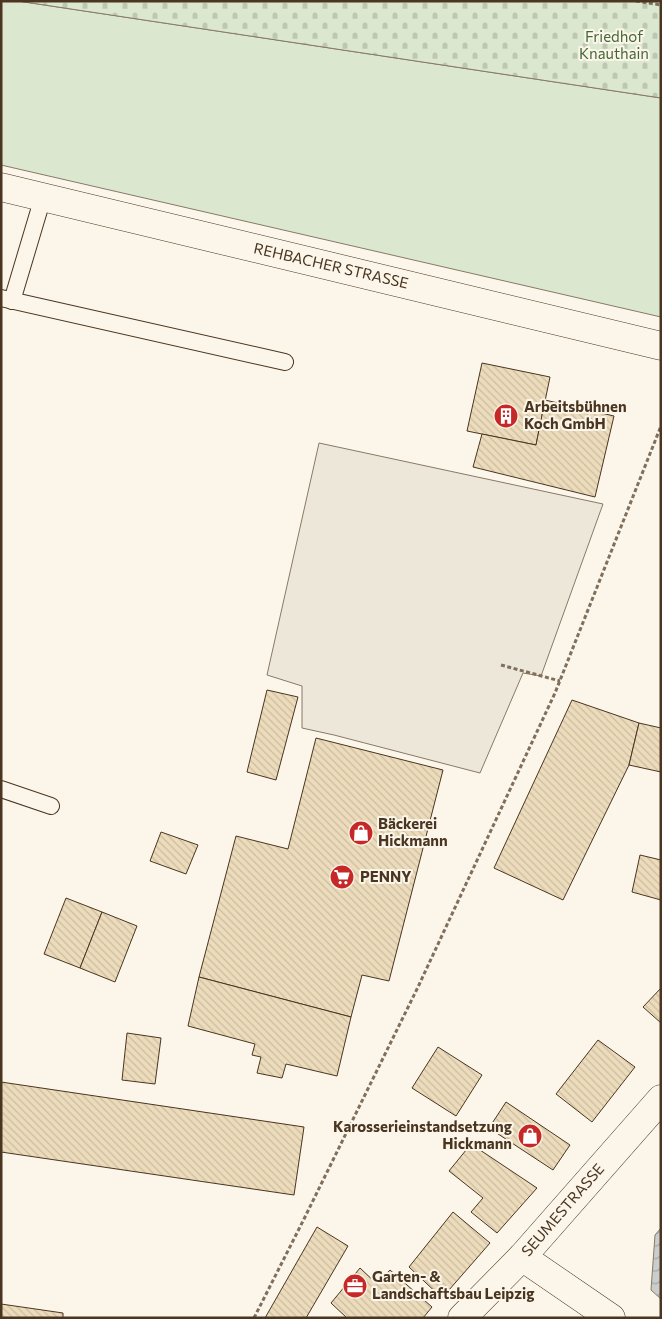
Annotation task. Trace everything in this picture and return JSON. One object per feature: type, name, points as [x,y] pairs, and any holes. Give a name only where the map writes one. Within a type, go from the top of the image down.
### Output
[{"type":"street","name":"REHBACHER STRASSE","points":[[1,187],[661,346]]},
{"type":"street","name":"SEUMESTRASSE","points":[[462,1318],[522,1257],[661,1099]]},
{"type":"street","points":[[522,1257],[611,1318]]},
{"type":"lane","points":[[43,197],[7,299],[285,362]]},
{"type":"lane","points":[[1,789],[51,806]]},
{"type":"path","points":[[636,1],[661,5]]},
{"type":"path","points":[[254,1318],[418,987],[560,681],[661,426]]},
{"type":"path","points":[[501,665],[560,681]]},
{"type":"green space","points":[[1,1],[18,1],[661,98],[661,317],[1,165]]},
{"type":"green space","name":"Friedhof Knauthain","points":[[18,1],[661,1],[661,98]]},
{"type":"shaded area","points":[[319,443],[603,504],[541,676],[523,673],[480,773],[302,728],[302,686],[267,675]]},
{"type":"water","points":[[661,1228],[661,1299],[651,1290],[655,1235]]},
{"type":"building","name":"Arbeitsbühnen Koch GmbH","points":[[482,363],[550,377],[536,445],[467,431]]},
{"type":"building","points":[[545,400],[614,416],[595,497],[473,467],[482,434],[536,445]]},
{"type":"building","points":[[267,690],[298,697],[276,780],[247,772]]},
{"type":"building","points":[[572,700],[639,723],[629,765],[563,900],[494,868]]},
{"type":"building","points":[[639,723],[661,728],[661,772],[629,765]]},
{"type":"building","points":[[316,738],[443,770],[389,981],[362,975],[351,1017],[199,977],[236,836],[288,849]]},
{"type":"building","points":[[161,832],[198,845],[186,874],[150,861]]},
{"type":"building","points":[[640,855],[661,860],[661,900],[632,892]]},
{"type":"building","points":[[66,898],[102,912],[80,968],[44,954]]},
{"type":"building","points":[[102,912],[137,926],[115,982],[80,968]]},
{"type":"building","points":[[199,977],[351,1017],[337,1076],[286,1064],[282,1078],[257,1073],[261,1057],[252,1055],[255,1044],[188,1026]]},
{"type":"building","points":[[661,988],[661,1023],[643,1007]]},
{"type":"building","points":[[127,1033],[161,1038],[155,1084],[122,1080]]},
{"type":"building","points":[[598,1040],[635,1067],[592,1122],[556,1094]]},
{"type":"building","points":[[438,1047],[482,1075],[456,1116],[412,1088]]},
{"type":"building","points":[[1,1082],[304,1127],[294,1195],[1,1152]]},
{"type":"building","name":"Karosserieinstandsetzung Hickmann","points":[[506,1102],[570,1145],[553,1170],[489,1128]]},
{"type":"building","points":[[471,1144],[537,1188],[497,1233],[471,1212],[483,1198],[449,1171]]},
{"type":"building","points":[[453,1212],[490,1243],[442,1298],[409,1267]]},
{"type":"building","points":[[317,1227],[348,1246],[306,1318],[265,1318]]},
{"type":"building","points":[[360,1268],[377,1284],[390,1270],[432,1307],[423,1318],[347,1318],[331,1303]]},
{"type":"building","points":[[1,1304],[63,1313],[63,1318],[1,1318]]},
{"type":"place","name":"Arbeitsbühnen Koch GmbH","points":[[506,416]]},
{"type":"place","name":"Bäckerei Hickmann","points":[[361,833]]},
{"type":"place","name":"PENNY","points":[[342,877]]},
{"type":"place","name":"Karosserieinstandsetzung Hickmann","points":[[530,1136]]},
{"type":"place","name":"Garten- & Landschaftsbau Leipzig","points":[[355,1286]]}]
